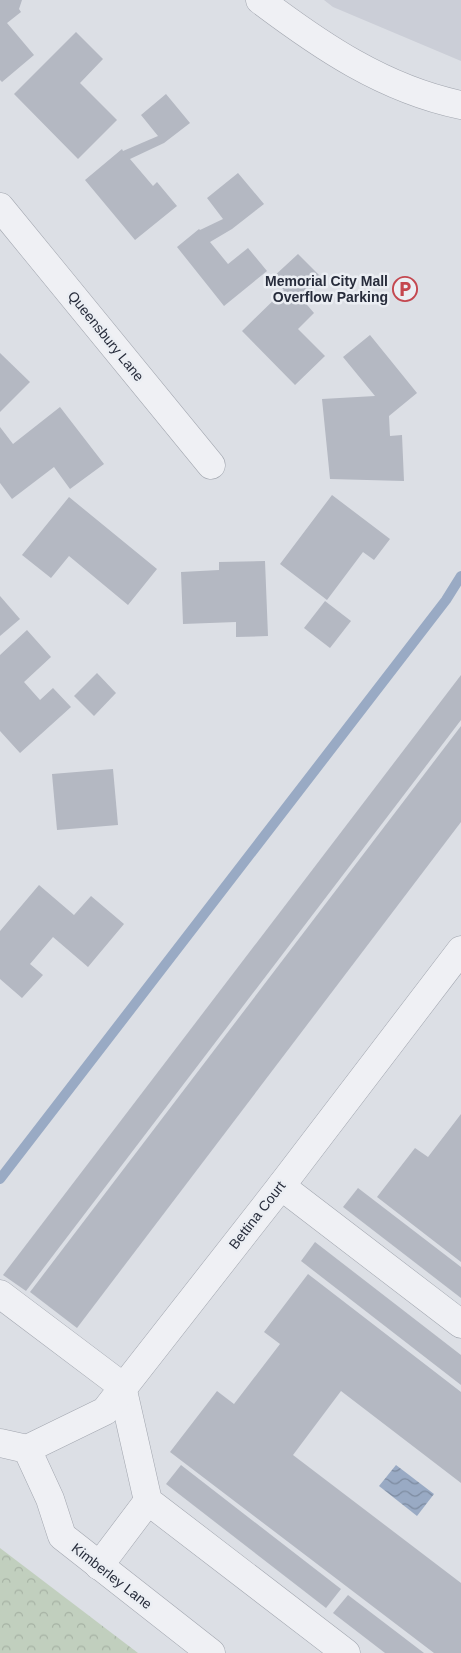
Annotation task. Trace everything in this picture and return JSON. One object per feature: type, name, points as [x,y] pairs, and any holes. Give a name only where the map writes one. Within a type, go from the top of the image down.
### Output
[{"type":"street","points":[[260,0],[337,55],[375,75],[415,92],[461,105]]},
{"type":"street","name":"Queensbury Lane","points":[[0,207],[211,465]]},
{"type":"street","name":"Bettina Court","points":[[27,1449],[104,1411],[281,1186],[461,950]]},
{"type":"street","points":[[281,1186],[461,1324]]},
{"type":"street","points":[[0,1294],[122,1386],[148,1501],[346,1653]]},
{"type":"street","points":[[0,1443],[27,1449]]},
{"type":"street","name":"Kimberley Lane","points":[[27,1449],[50,1499],[62,1536],[211,1653]]},
{"type":"street","points":[[100,1566],[148,1501]]},
{"type":"shaded area","points":[[324,0],[461,0],[461,61],[333,7]]},
{"type":"green space","points":[[0,1548],[138,1653],[0,1653]]},
{"type":"water","points":[[396,1465],[434,1494],[417,1516],[379,1486]]},
{"type":"building","points":[[0,0],[22,0],[19,9],[21,12],[7,23],[34,55],[2,82],[0,80]]},
{"type":"building","points":[[76,32],[103,59],[80,83],[117,120],[78,159],[14,94]]},
{"type":"building","points":[[166,94],[190,123],[164,143],[130,159],[153,186],[157,182],[177,206],[135,240],[85,180],[122,149],[123,151],[158,136],[141,115]]},
{"type":"building","points":[[238,173],[264,204],[232,229],[210,242],[228,264],[248,248],[267,271],[224,306],[177,247],[199,229],[223,219],[207,198]]},
{"type":"building","points":[[298,254],[323,279],[302,299],[314,313],[298,329],[325,356],[295,385],[242,331],[284,290],[272,278]]},
{"type":"building","points":[[370,335],[417,393],[389,416],[390,436],[402,435],[404,481],[330,479],[322,399],[375,396],[343,357]]},
{"type":"building","points":[[0,353],[30,382],[0,412]]},
{"type":"building","points":[[60,407],[104,464],[70,489],[54,467],[12,499],[0,483],[0,427],[13,444]]},
{"type":"building","points":[[332,495],[390,539],[374,560],[363,552],[327,600],[280,564]]},
{"type":"building","points":[[69,497],[157,569],[128,605],[69,556],[51,578],[22,555]]},
{"type":"building","points":[[265,561],[268,636],[236,637],[236,622],[183,624],[181,572],[219,570],[219,562]]},
{"type":"building","points":[[0,596],[20,619],[0,636]]},
{"type":"building","points":[[325,601],[351,621],[330,648],[304,628]]},
{"type":"building","points":[[27,630],[51,657],[24,682],[40,700],[53,688],[71,707],[20,753],[0,731],[0,655]]},
{"type":"building","points":[[97,673],[116,693],[94,716],[74,696]]},
{"type":"building","points":[[461,675],[461,720],[26,1291],[3,1275]]},
{"type":"building","points":[[461,726],[461,822],[77,1328],[30,1292]]},
{"type":"building","points":[[113,769],[118,825],[57,830],[52,774]]},
{"type":"building","points":[[39,885],[74,915],[91,896],[124,924],[88,967],[53,937],[30,964],[43,975],[22,998],[0,979],[0,931]]},
{"type":"building","points":[[461,1114],[461,1262],[377,1197],[415,1148],[428,1157]]},
{"type":"building","points":[[358,1188],[461,1267],[461,1298],[343,1207]]},
{"type":"building","points":[[315,1242],[461,1355],[461,1385],[301,1261]]},
{"type":"building","points":[[308,1274],[461,1392],[461,1483],[341,1391],[293,1455],[461,1583],[461,1653],[434,1653],[170,1452],[217,1391],[234,1404],[280,1344],[264,1332]]},
{"type":"building","points":[[181,1465],[341,1589],[326,1608],[166,1484]]},
{"type":"building","points":[[348,1595],[424,1653],[385,1653],[333,1613]]},
{"type":"waterway","points":[[0,1179],[446,600],[461,576]]},
{"type":"place","name":"Memorial City Mall Overflow Parking","points":[[405,289]]}]
